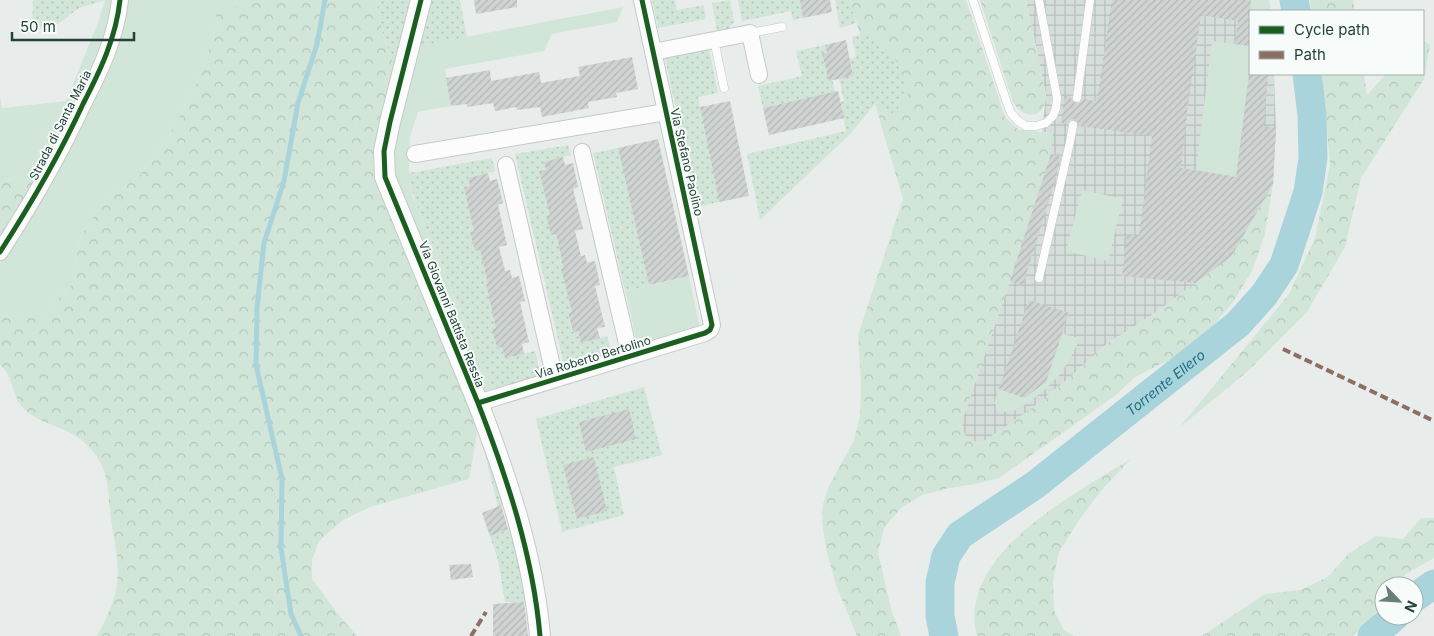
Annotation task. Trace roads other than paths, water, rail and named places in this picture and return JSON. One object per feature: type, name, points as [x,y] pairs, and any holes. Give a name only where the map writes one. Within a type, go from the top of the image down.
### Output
[{"type":"street","name":"Strada di Santa Maria","points":[[0,252],[48,174],[91,88],[112,40],[120,0]]},
{"type":"street","name":"Via Giovanni Battista Ressia","points":[[421,0],[390,122],[384,151],[384,169],[388,184],[478,403],[527,548],[536,593],[540,636]]},
{"type":"street","name":"Via Stefano Paolino","points":[[642,0],[712,317],[711,328]]},
{"type":"street","points":[[653,52],[750,33],[759,75]]},
{"type":"street","name":"Via Stefano Paolino","points":[[415,154],[666,112]]},
{"type":"street","name":"Via Roberto Bertolino","points":[[582,152],[630,356]]},
{"type":"street","name":"Via Roberto Bertolino","points":[[506,165],[555,379]]},
{"type":"street","name":"Via Roberto Bertolino","points":[[478,403],[705,333],[711,328]]},
{"type":"lane","points":[[973,0],[1009,108],[1018,121],[1026,126],[1046,123],[1053,116],[1057,98],[1039,0]]},
{"type":"lane","points":[[1077,98],[1090,0]]},
{"type":"lane","points":[[750,33],[782,27]]},
{"type":"lane","points":[[714,40],[724,88]]},
{"type":"lane","points":[[1039,278],[1070,142],[1072,125]]},
{"type":"waterway","points":[[301,636],[291,614],[281,548],[282,479],[256,365],[257,308],[264,243],[284,181],[298,103],[317,44],[325,0]]},
{"type":"waterway","name":"Torrente Ellero","points":[[1294,0],[1296,10]]},
{"type":"waterway","name":"Torrente Ellero","points":[[944,636],[940,616],[940,583],[946,556],[960,535],[1035,485],[1238,324],[1264,295],[1284,265],[1308,192],[1313,158],[1312,115],[1307,75]]},
{"type":"waterway","name":"Torrente Ellero","points":[[1424,591],[1434,584]]},
{"type":"waterway","name":"Torrente Ellero","points":[[1372,636],[1384,626]]}]
